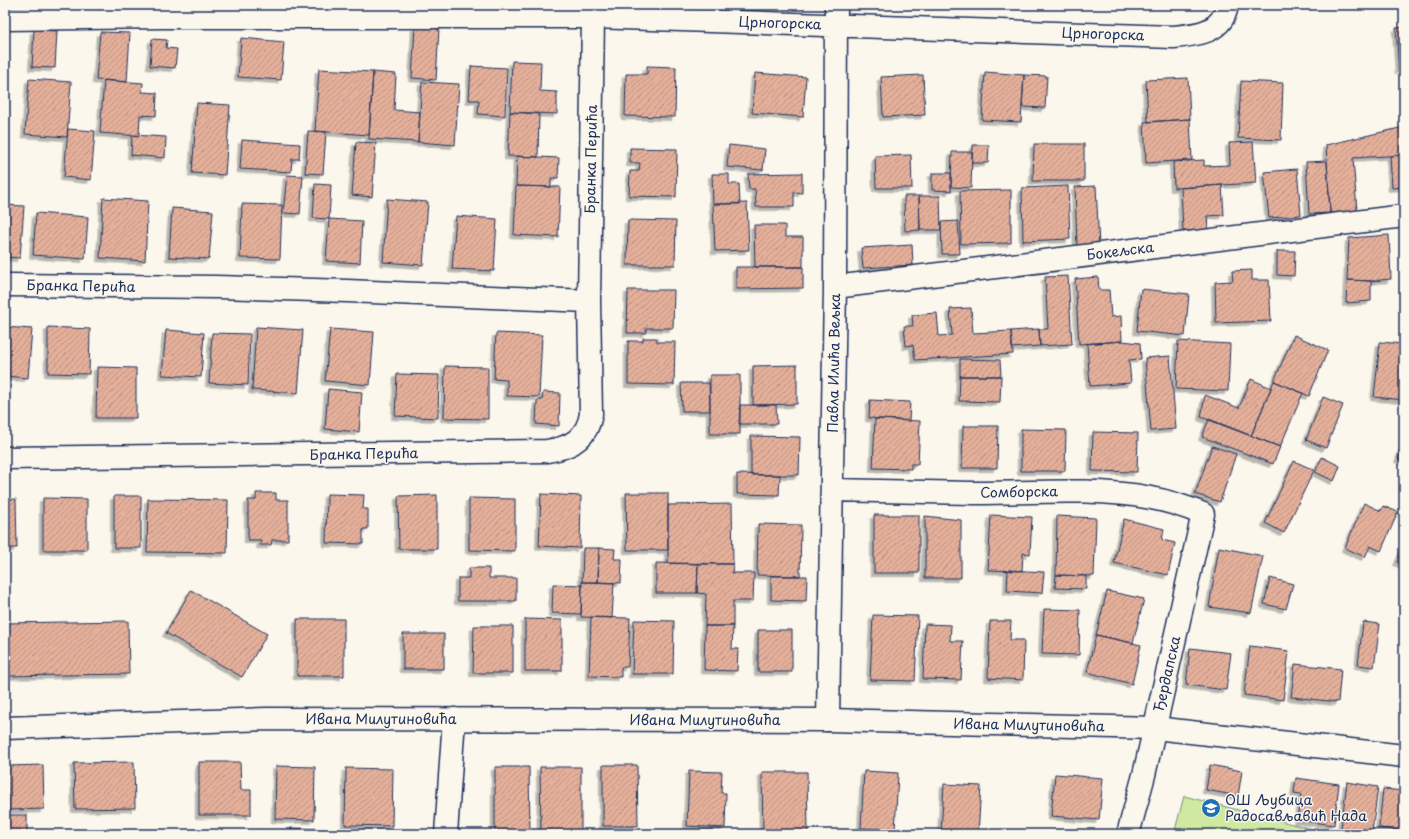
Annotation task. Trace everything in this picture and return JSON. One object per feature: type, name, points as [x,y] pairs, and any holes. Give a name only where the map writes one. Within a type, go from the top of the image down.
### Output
[{"type":"street","name":"Црногорска","points":[[5,19],[165,17],[593,17],[837,15],[1173,37],[1205,33],[1218,24],[1226,10],[1227,5]]},
{"type":"street","name":"Павла Илића Вељка","points":[[828,720],[835,287],[837,15]]},
{"type":"street","name":"Бранка Перића","points":[[5,458],[547,451],[561,449],[579,439],[589,424],[591,414],[590,301],[593,17]]},
{"type":"street","name":"Бокељска","points":[[835,287],[1404,216]]},
{"type":"street","name":"Бранка Перића","points":[[5,285],[225,287],[590,301]]},
{"type":"street","name":"Сомборска","points":[[832,490],[972,492],[1058,491],[1118,494],[1151,498],[1184,506],[1203,514]]},
{"type":"street","name":"Ђердапска","points":[[1128,834],[1144,775],[1203,514]]},
{"type":"street","name":"Ивана Милутиновића","points":[[5,728],[266,719],[828,720],[1155,728],[1404,756]]},
{"type":"street","points":[[446,834],[454,719]]},
{"type":"green space","points":[[1184,796],[1331,834],[1174,834]]},
{"type":"building","points":[[5,5],[40,5],[40,8],[5,7]]},
{"type":"building","points":[[86,5],[86,7],[53,6]]},
{"type":"building","points":[[415,27],[439,29],[436,80],[412,78]]},
{"type":"building","points":[[1404,27],[1404,70],[1399,70],[1396,28]]},
{"type":"building","points":[[34,30],[57,31],[55,68],[32,67]]},
{"type":"building","points":[[100,32],[130,33],[127,82],[96,80]]},
{"type":"building","points":[[241,38],[284,42],[281,80],[238,77]]},
{"type":"building","points":[[152,39],[167,40],[166,48],[177,49],[175,68],[150,66]]},
{"type":"building","points":[[512,61],[541,62],[540,91],[557,92],[557,114],[510,112]]},
{"type":"building","points":[[471,66],[507,68],[505,116],[478,114],[479,100],[469,100]]},
{"type":"building","points":[[647,66],[676,67],[675,117],[625,116],[626,74],[647,74]]},
{"type":"building","points":[[319,69],[373,72],[369,135],[315,131]]},
{"type":"building","points":[[373,72],[396,74],[394,110],[420,112],[418,142],[369,139]]},
{"type":"building","points":[[985,72],[1024,75],[1021,122],[982,120]]},
{"type":"building","points":[[755,73],[806,77],[803,117],[752,113]]},
{"type":"building","points":[[923,75],[925,115],[883,117],[881,77]]},
{"type":"building","points":[[1024,75],[1047,76],[1045,108],[1022,107]]},
{"type":"building","points":[[1188,78],[1190,119],[1148,122],[1146,80]]},
{"type":"building","points":[[29,79],[71,82],[67,137],[25,134]]},
{"type":"building","points":[[104,80],[143,83],[142,92],[157,93],[156,116],[140,115],[139,136],[100,133]]},
{"type":"building","points":[[1241,81],[1283,83],[1281,140],[1238,138]]},
{"type":"building","points":[[422,82],[459,84],[455,145],[418,142]]},
{"type":"building","points":[[197,103],[230,105],[225,175],[192,173]]},
{"type":"building","points":[[510,112],[539,114],[538,157],[508,156]]},
{"type":"building","points":[[1190,119],[1192,160],[1146,163],[1144,122]]},
{"type":"building","points":[[1404,127],[1404,155],[1353,158],[1357,211],[1330,213],[1326,145]]},
{"type":"building","points":[[68,129],[95,131],[91,180],[64,177]]},
{"type":"building","points":[[308,131],[326,132],[323,174],[305,173]]},
{"type":"building","points":[[132,135],[166,137],[165,158],[131,155]]},
{"type":"building","points":[[242,140],[300,144],[299,159],[292,159],[291,172],[240,169]]},
{"type":"building","points":[[356,142],[376,143],[372,197],[352,195]]},
{"type":"building","points":[[1253,142],[1256,183],[1174,188],[1173,162],[1204,160],[1204,166],[1230,165],[1229,143]]},
{"type":"building","points":[[1034,144],[1084,144],[1084,181],[1033,181]]},
{"type":"building","points":[[729,145],[765,149],[763,170],[727,167]]},
{"type":"building","points":[[973,145],[989,145],[988,163],[972,163]]},
{"type":"building","points":[[630,148],[677,149],[676,197],[629,196],[630,171],[639,171],[640,163],[630,163]]},
{"type":"building","points":[[952,152],[972,152],[971,188],[951,187]]},
{"type":"building","points":[[911,155],[912,188],[876,188],[875,156]]},
{"type":"building","points":[[1404,155],[1404,187],[1392,188],[1390,156]]},
{"type":"building","points":[[517,156],[559,158],[558,178],[551,178],[551,187],[516,186]]},
{"type":"building","points":[[1327,161],[1330,213],[1309,214],[1306,162]]},
{"type":"building","points":[[1297,169],[1301,215],[1269,218],[1264,172]]},
{"type":"building","points":[[802,173],[802,193],[794,192],[794,207],[756,207],[755,189],[749,189],[748,174]]},
{"type":"building","points":[[932,173],[951,173],[951,191],[932,190]]},
{"type":"building","points":[[712,174],[729,174],[729,184],[739,184],[740,204],[713,204]]},
{"type":"building","points":[[287,175],[303,176],[300,214],[283,213]]},
{"type":"building","points":[[315,184],[331,185],[329,219],[313,218]]},
{"type":"building","points":[[1222,185],[1224,215],[1207,216],[1208,230],[1183,231],[1181,188]]},
{"type":"building","points":[[516,186],[560,187],[558,237],[514,235]]},
{"type":"building","points":[[1068,186],[1070,239],[1023,241],[1022,188]]},
{"type":"building","points":[[1096,186],[1099,246],[1077,247],[1075,187]]},
{"type":"building","points":[[1011,190],[1011,243],[961,244],[960,191]]},
{"type":"building","points":[[904,196],[919,196],[920,230],[905,231]]},
{"type":"building","points":[[919,196],[940,196],[941,230],[920,230]]},
{"type":"building","points":[[103,198],[148,201],[145,261],[100,258]]},
{"type":"building","points":[[387,199],[428,202],[423,265],[383,262]]},
{"type":"building","points":[[747,203],[749,250],[715,251],[713,204]]},
{"type":"building","points":[[242,204],[282,205],[280,259],[240,258]]},
{"type":"building","points":[[5,205],[24,206],[20,258],[5,257]]},
{"type":"building","points":[[172,208],[213,211],[209,259],[169,257]]},
{"type":"building","points":[[36,213],[88,217],[85,259],[33,255]]},
{"type":"building","points":[[456,216],[497,219],[494,271],[452,269]]},
{"type":"building","points":[[329,219],[362,221],[360,263],[326,261]]},
{"type":"building","points":[[628,220],[676,221],[675,265],[627,265]]},
{"type":"building","points":[[958,221],[960,254],[942,254],[941,222]]},
{"type":"building","points":[[754,225],[785,225],[785,237],[803,237],[803,267],[755,267]]},
{"type":"building","points":[[1389,235],[1391,279],[1371,281],[1347,280],[1349,238]]},
{"type":"building","points":[[912,245],[913,265],[863,268],[861,248]]},
{"type":"building","points":[[1277,251],[1295,251],[1294,276],[1277,275]]},
{"type":"building","points":[[736,267],[803,267],[803,288],[736,289]]},
{"type":"building","points":[[1252,270],[1252,280],[1269,280],[1271,321],[1216,323],[1215,282],[1233,281],[1232,271]]},
{"type":"building","points":[[1068,276],[1072,344],[1040,346],[1039,329],[1048,329],[1045,277]]},
{"type":"building","points":[[1098,277],[1099,290],[1109,290],[1111,317],[1121,316],[1122,341],[1079,344],[1075,279]]},
{"type":"building","points":[[1347,280],[1371,281],[1371,301],[1346,303]]},
{"type":"building","points":[[1141,289],[1189,294],[1185,336],[1137,331]]},
{"type":"building","points":[[628,290],[674,290],[673,328],[646,328],[646,333],[627,333]]},
{"type":"building","points":[[971,308],[973,333],[1011,331],[1013,354],[915,360],[913,345],[906,346],[904,326],[913,326],[912,315],[937,313],[939,336],[952,335],[950,309]]},
{"type":"building","points":[[5,327],[32,329],[28,378],[5,376]]},
{"type":"building","points":[[48,327],[90,329],[89,374],[48,373]]},
{"type":"building","points":[[256,327],[303,330],[298,393],[252,390]]},
{"type":"building","points":[[330,329],[374,332],[370,385],[325,381]]},
{"type":"building","points":[[1039,329],[1040,346],[1012,348],[1011,331]]},
{"type":"building","points":[[166,330],[204,333],[201,377],[162,375]]},
{"type":"building","points":[[212,333],[250,334],[248,385],[209,383]]},
{"type":"building","points":[[496,333],[542,335],[539,397],[507,396],[507,380],[494,379]]},
{"type":"building","points":[[1294,335],[1328,350],[1309,396],[1274,381]]},
{"type":"building","points":[[643,338],[657,338],[657,342],[675,342],[674,385],[628,384],[628,341],[643,341]]},
{"type":"building","points":[[1122,341],[1140,343],[1141,359],[1129,360],[1131,383],[1090,386],[1087,344]]},
{"type":"building","points":[[1178,341],[1230,344],[1228,391],[1176,389]]},
{"type":"building","points":[[1380,342],[1404,344],[1404,400],[1374,397]]},
{"type":"building","points":[[1170,356],[1176,429],[1151,431],[1145,358]]},
{"type":"building","points":[[960,359],[1000,360],[1001,376],[960,376]]},
{"type":"building","points":[[797,365],[797,404],[753,405],[753,366]]},
{"type":"building","points":[[445,366],[488,367],[488,419],[444,418]]},
{"type":"building","points":[[97,367],[136,368],[136,418],[96,418]]},
{"type":"building","points":[[397,374],[439,375],[438,418],[395,416]]},
{"type":"building","points":[[710,375],[740,375],[740,434],[710,434]]},
{"type":"building","points":[[960,376],[1001,376],[1000,402],[959,401]]},
{"type":"building","points":[[1251,379],[1271,388],[1251,436],[1201,417],[1205,395],[1239,408]]},
{"type":"building","points":[[1274,381],[1303,393],[1280,447],[1251,436]]},
{"type":"building","points":[[681,383],[709,383],[710,411],[682,411]]},
{"type":"building","points":[[328,389],[362,392],[359,432],[325,429]]},
{"type":"building","points":[[543,392],[560,393],[559,426],[536,424],[537,400],[542,400]]},
{"type":"building","points":[[1323,397],[1343,405],[1326,448],[1306,440]]},
{"type":"building","points":[[870,400],[910,402],[909,421],[869,418]]},
{"type":"building","points":[[740,405],[776,405],[777,424],[739,424]]},
{"type":"building","points":[[875,419],[920,421],[918,464],[911,464],[911,469],[873,468]]},
{"type":"building","points":[[1209,419],[1280,447],[1273,464],[1202,437]]},
{"type":"building","points":[[963,426],[998,426],[997,468],[962,468]]},
{"type":"building","points":[[1021,429],[1066,430],[1065,471],[1021,471]]},
{"type":"building","points":[[1093,432],[1138,433],[1137,472],[1092,471]]},
{"type":"building","points":[[751,436],[800,437],[799,475],[751,475]]},
{"type":"building","points":[[1404,442],[1404,461],[1398,459]]},
{"type":"building","points":[[1212,446],[1236,454],[1220,502],[1195,494]]},
{"type":"building","points":[[1322,457],[1340,466],[1334,481],[1315,472]]},
{"type":"building","points":[[1294,461],[1314,470],[1284,533],[1265,523]]},
{"type":"building","points":[[737,474],[780,475],[779,495],[737,494]]},
{"type":"building","points":[[256,493],[276,493],[276,500],[288,500],[288,540],[272,540],[271,545],[260,545],[261,540],[248,540],[248,500],[256,500]]},
{"type":"building","points":[[626,493],[668,493],[668,550],[627,550]]},
{"type":"building","points":[[327,494],[364,495],[363,509],[368,509],[368,529],[363,529],[363,544],[326,543]]},
{"type":"building","points":[[541,494],[581,496],[580,548],[539,546]]},
{"type":"building","points":[[437,495],[437,549],[399,549],[398,496]]},
{"type":"building","points":[[114,496],[141,496],[141,548],[114,548]]},
{"type":"building","points":[[43,498],[87,499],[87,550],[43,550]]},
{"type":"building","points":[[469,498],[515,499],[515,551],[469,550]]},
{"type":"building","points":[[16,499],[17,548],[5,548],[5,500]]},
{"type":"building","points":[[148,499],[228,500],[227,553],[147,552]]},
{"type":"building","points":[[1364,503],[1381,511],[1383,506],[1398,512],[1381,551],[1370,546],[1365,557],[1345,548]]},
{"type":"building","points":[[732,504],[733,564],[668,563],[668,505]]},
{"type":"building","points":[[874,515],[919,515],[919,573],[874,573]]},
{"type":"building","points":[[991,515],[1032,517],[1030,554],[1023,553],[1022,571],[988,570]]},
{"type":"building","points":[[925,516],[961,520],[961,578],[925,578]]},
{"type":"building","points":[[1057,516],[1096,518],[1094,576],[1056,575]]},
{"type":"building","points":[[1124,519],[1164,529],[1162,540],[1175,543],[1168,575],[1114,563]]},
{"type":"building","points":[[758,524],[801,525],[800,576],[757,575]]},
{"type":"building","points":[[1219,547],[1263,556],[1251,613],[1209,607]]},
{"type":"building","points":[[1404,547],[1404,565],[1397,562]]},
{"type":"building","points":[[583,548],[599,548],[598,582],[582,582]]},
{"type":"building","points":[[599,548],[615,549],[614,559],[622,559],[621,583],[598,582]]},
{"type":"building","points":[[656,563],[698,564],[697,593],[656,593]]},
{"type":"building","points":[[698,564],[733,564],[732,573],[754,573],[753,601],[733,601],[733,626],[705,626],[706,594],[697,593]]},
{"type":"building","points":[[469,568],[489,568],[489,578],[516,578],[516,601],[458,601],[458,578],[469,578]]},
{"type":"building","points":[[1008,570],[1044,572],[1042,593],[1007,591]]},
{"type":"building","points":[[1056,575],[1086,576],[1086,589],[1055,588]]},
{"type":"building","points":[[771,576],[807,576],[806,601],[771,600]]},
{"type":"building","points":[[1270,578],[1293,584],[1286,609],[1264,604]]},
{"type":"building","points":[[582,582],[614,583],[612,618],[581,617]]},
{"type":"building","points":[[553,584],[582,585],[581,614],[552,613]]},
{"type":"building","points":[[191,590],[267,634],[242,677],[166,633]]},
{"type":"building","points":[[1107,591],[1144,599],[1133,643],[1096,635]]},
{"type":"building","points":[[1044,609],[1080,610],[1079,655],[1042,654]]},
{"type":"building","points":[[873,615],[918,616],[915,681],[870,680]]},
{"type":"building","points":[[591,617],[630,618],[628,667],[621,667],[621,677],[589,676]]},
{"type":"building","points":[[297,619],[344,619],[344,676],[297,676]]},
{"type":"building","points":[[525,619],[562,620],[562,671],[525,671]]},
{"type":"building","points":[[634,620],[674,621],[673,674],[632,674]]},
{"type":"building","points":[[128,621],[129,674],[5,676],[5,623]]},
{"type":"building","points":[[990,621],[1011,621],[1010,640],[1024,640],[1023,680],[988,678]]},
{"type":"building","points":[[1363,622],[1380,624],[1374,667],[1358,665]]},
{"type":"building","points":[[925,624],[951,625],[950,641],[963,641],[961,680],[923,679]]},
{"type":"building","points":[[474,626],[513,626],[513,673],[473,673]]},
{"type":"building","points":[[705,626],[733,626],[732,649],[738,649],[737,671],[704,670]]},
{"type":"building","points":[[758,630],[792,630],[792,672],[758,672]]},
{"type":"building","points":[[403,634],[444,634],[444,669],[403,669]]},
{"type":"building","points":[[1096,635],[1141,645],[1132,684],[1087,672]]},
{"type":"building","points":[[1250,646],[1289,651],[1283,700],[1244,695]]},
{"type":"building","points":[[1190,648],[1231,653],[1226,690],[1186,685]]},
{"type":"building","points":[[1295,664],[1341,669],[1338,702],[1291,697]]},
{"type":"building","points":[[134,762],[135,808],[75,809],[74,763]]},
{"type":"building","points":[[199,762],[240,762],[241,790],[251,790],[251,815],[199,815]]},
{"type":"building","points":[[43,765],[44,809],[8,810],[7,766]]},
{"type":"building","points":[[603,765],[637,765],[638,826],[603,826]]},
{"type":"building","points":[[1210,765],[1242,771],[1238,796],[1206,790]]},
{"type":"building","points":[[276,766],[315,767],[314,820],[275,819]]},
{"type":"building","points":[[495,767],[529,767],[530,834],[495,834]]},
{"type":"building","points":[[540,767],[581,767],[581,832],[541,832]]},
{"type":"building","points":[[346,768],[393,769],[392,826],[345,825]]},
{"type":"building","points":[[689,771],[722,772],[721,793],[726,793],[725,828],[687,826]]},
{"type":"building","points":[[864,771],[898,773],[895,830],[861,828]]},
{"type":"building","points":[[762,772],[807,772],[808,832],[763,834]]},
{"type":"building","points":[[1055,774],[1103,778],[1099,820],[1051,816]]},
{"type":"building","points":[[1296,778],[1339,784],[1334,825],[1297,820],[1301,794],[1294,793]]},
{"type":"building","points":[[1347,782],[1378,787],[1372,832],[1341,828]]},
{"type":"building","points":[[944,784],[981,786],[978,834],[941,832]]},
{"type":"building","points":[[1383,789],[1404,791],[1404,831],[1379,828]]},
{"type":"building","points":[[5,815],[27,815],[27,834],[5,834]]},
{"type":"building","points":[[291,828],[328,829],[328,834],[291,834]]},
{"type":"place","name":"ОШ Љубица Радосављавић Нада","points":[[1211,808]]}]
